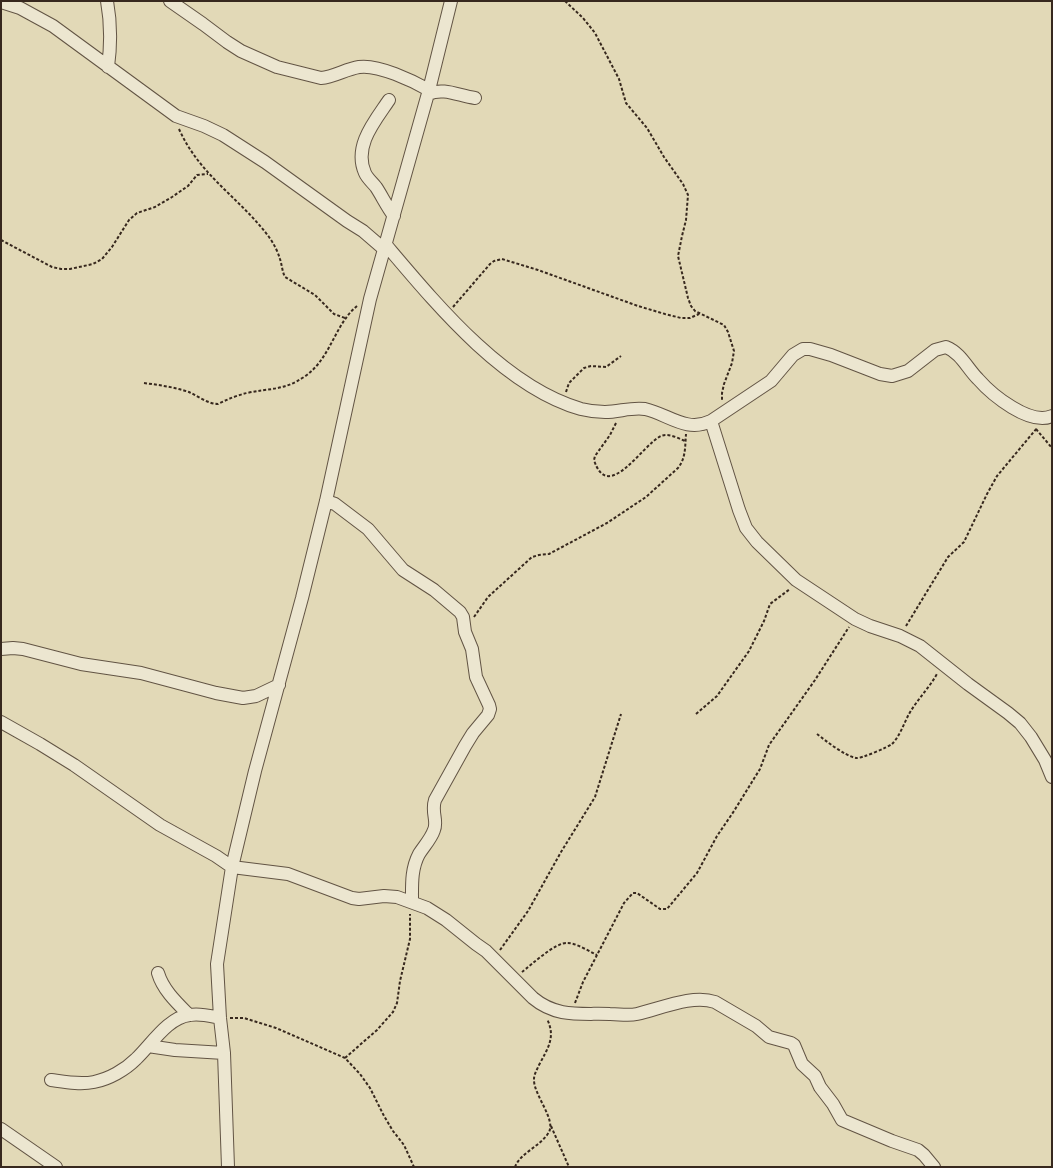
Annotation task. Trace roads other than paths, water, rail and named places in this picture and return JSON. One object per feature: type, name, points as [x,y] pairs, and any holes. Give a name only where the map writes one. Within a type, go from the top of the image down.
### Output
[{"type":"street","points":[[106,1],[110,18],[111,35],[111,48],[108,67]]},
{"type":"street","points":[[170,1],[241,51],[277,68],[320,78],[328,77],[359,67],[371,68],[406,77],[429,92],[450,92],[475,98]]},
{"type":"street","points":[[228,1167],[224,1053],[220,1018],[217,964],[232,867],[255,771],[302,598],[326,501],[378,267],[429,92],[451,1]]},
{"type":"street","points":[[1,2],[20,8],[53,26],[176,116],[204,126],[223,135],[265,162],[363,231],[385,247],[431,298],[484,350],[508,371],[529,385],[555,399],[582,409],[596,412],[631,408],[646,410],[687,425],[704,425],[711,422],[723,412],[771,381],[793,355],[803,349],[810,349],[880,374],[892,376],[908,371],[935,350],[946,347],[957,353],[978,379],[1013,408],[1044,421]]},
{"type":"street","points":[[389,100],[364,141],[362,166],[367,177],[375,186],[394,216]]},
{"type":"street","points":[[711,422],[739,510],[746,528],[757,542],[796,580],[855,619],[870,626],[900,636],[920,646],[1020,723],[1038,748],[1052,777]]},
{"type":"street","points":[[326,501],[335,504],[368,529],[403,570],[434,590],[455,607],[463,618],[464,627],[472,649],[476,677],[490,709],[488,715],[473,733],[465,746],[432,807],[436,824],[414,866],[412,880],[412,902]]},
{"type":"street","points":[[1,650],[13,648],[23,649],[81,664],[140,673],[216,693],[243,698],[256,696],[279,684]]},
{"type":"street","points":[[1,722],[74,765],[160,825],[216,856],[232,867],[288,874],[352,898],[359,899],[384,896],[397,897],[427,908],[446,920],[494,958],[514,977],[521,986],[542,1005],[550,1009],[571,1014],[631,1015],[695,1000],[709,1000],[715,1002],[756,1026],[769,1037],[793,1044],[802,1064],[815,1076],[820,1087],[833,1104],[842,1120],[918,1150],[924,1154],[934,1167]]},
{"type":"street","points":[[158,973],[160,979],[171,995],[189,1015]]},
{"type":"street","points":[[51,1080],[93,1083],[105,1079],[117,1073],[135,1060],[170,1024],[182,1017],[199,1014],[220,1018]]},
{"type":"street","points":[[148,1046],[175,1050],[224,1053]]},
{"type":"street","points":[[1,1129],[56,1167]]}]
